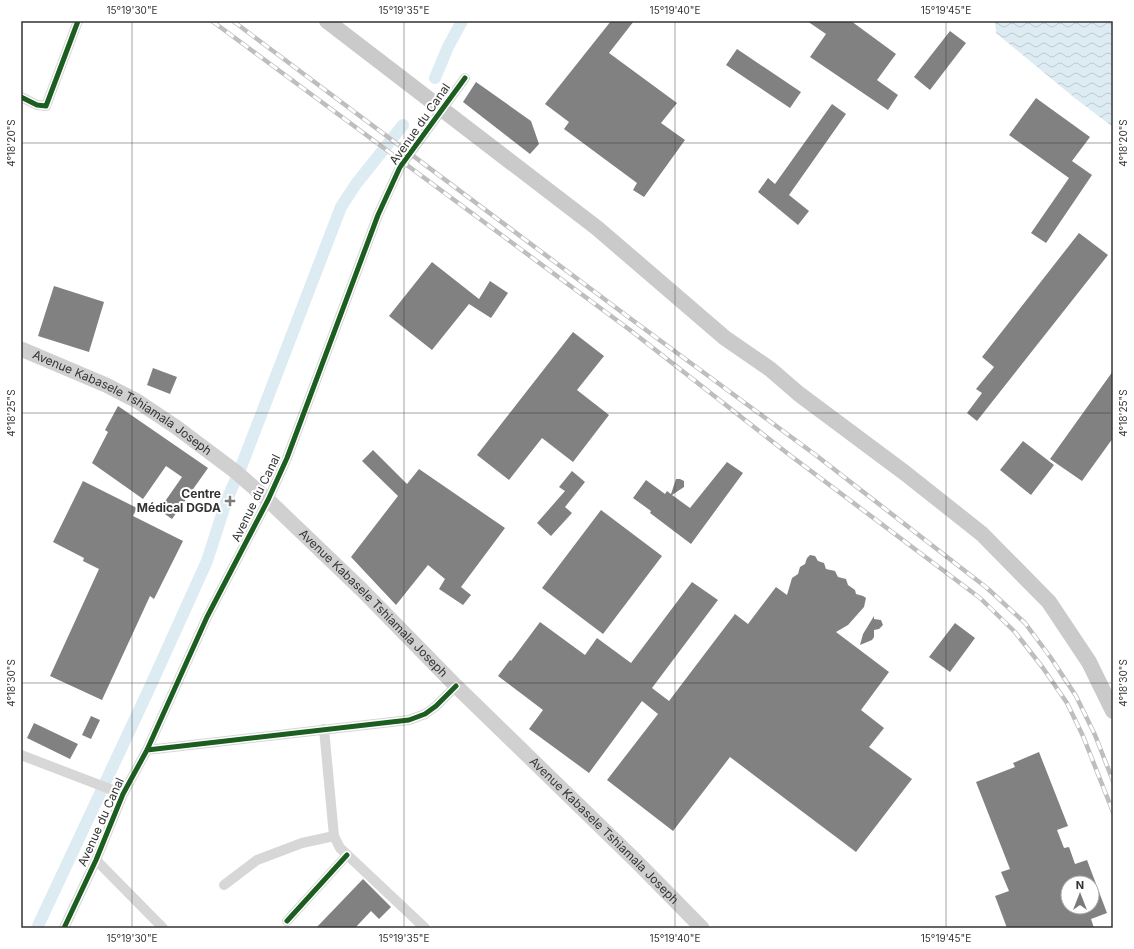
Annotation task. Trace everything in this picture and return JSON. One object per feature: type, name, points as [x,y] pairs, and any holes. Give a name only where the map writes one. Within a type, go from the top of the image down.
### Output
[{"type":"main road","points":[[327,21],[413,86],[438,108],[597,228],[725,338],[770,369],[799,394],[905,473],[982,534],[1049,602],[1089,662],[1113,711]]},
{"type":"main road","name":"Avenue Kabasele Tshiamala Joseph","points":[[21,350],[106,385],[137,401],[176,427],[236,472],[268,500],[362,590],[456,686],[637,862],[702,928]]},
{"type":"street","points":[[21,97],[37,105],[46,106],[78,21]]},
{"type":"street","name":"Avenue du Canal","points":[[64,928],[96,860],[119,792],[147,750],[207,617],[268,500],[287,458],[378,215],[400,167],[438,108],[465,78]]},
{"type":"street","points":[[147,750],[409,720],[425,714],[436,706],[456,686]]},
{"type":"street","points":[[324,729],[334,836],[340,848],[425,928]]},
{"type":"street","points":[[21,755],[119,792]]},
{"type":"street","points":[[224,885],[257,860],[302,843],[334,836]]},
{"type":"street","points":[[287,921],[347,855]]},
{"type":"street","points":[[96,860],[163,928]]},
{"type":"water","points":[[995,21],[1113,21],[1113,127],[1076,99],[996,33]]},
{"type":"building","points":[[611,21],[634,21],[609,53],[677,103],[661,123],[685,140],[644,197],[633,190],[637,183],[564,129],[569,122],[545,104]]},
{"type":"building","points":[[807,21],[851,21],[896,54],[877,80],[898,95],[888,110],[810,57],[826,34]]},
{"type":"building","points":[[950,31],[966,43],[930,90],[914,77]]},
{"type":"building","points":[[737,49],[801,92],[790,108],[726,65]]},
{"type":"building","points":[[476,82],[531,121],[539,144],[530,154],[463,102]]},
{"type":"building","points":[[1036,98],[1090,137],[1072,161],[1092,175],[1046,243],[1031,233],[1069,178],[1009,135]]},
{"type":"building","points":[[832,104],[846,114],[789,195],[809,211],[798,225],[758,192],[768,178],[775,184]]},
{"type":"building","points":[[1079,233],[1108,255],[977,421],[967,413],[982,393],[976,389],[994,367],[982,357]]},
{"type":"building","points":[[432,262],[479,299],[490,281],[508,293],[491,318],[469,304],[432,350],[389,316]]},
{"type":"building","points":[[54,286],[104,302],[89,352],[38,336]]},
{"type":"building","points":[[573,332],[604,356],[577,390],[609,415],[573,462],[542,438],[509,480],[477,455]]},
{"type":"building","points":[[153,368],[177,377],[170,394],[147,385]]},
{"type":"building","points":[[1113,371],[1113,438],[1082,481],[1050,459]]},
{"type":"building","points":[[118,406],[208,468],[172,519],[159,510],[182,477],[166,466],[143,499],[92,463],[108,432],[105,430]]},
{"type":"building","points":[[1023,441],[1054,465],[1031,495],[1000,470]]},
{"type":"building","points":[[373,450],[407,484],[419,469],[505,528],[461,587],[471,595],[463,605],[439,589],[445,579],[428,565],[396,605],[351,557],[398,496],[362,461]]},
{"type":"building","points":[[727,462],[743,473],[691,544],[633,498],[646,480],[665,494],[667,491],[671,494],[676,479],[680,479],[684,481],[684,487],[672,495],[690,508]]},
{"type":"building","points":[[572,471],[585,482],[565,507],[572,513],[551,536],[537,523],[565,491],[559,487]]},
{"type":"building","points":[[83,481],[137,508],[133,516],[183,541],[154,599],[150,596],[102,700],[50,676],[99,569],[83,561],[84,558],[53,542]]},
{"type":"building","points":[[601,510],[662,556],[603,634],[542,588]]},
{"type":"building","points":[[810,555],[815,556],[818,561],[824,563],[826,569],[835,571],[838,577],[846,579],[848,585],[855,590],[856,594],[866,598],[864,607],[848,625],[836,632],[889,672],[861,710],[884,728],[869,747],[912,779],[856,852],[730,757],[673,831],[607,780],[658,714],[642,701],[589,773],[529,729],[543,710],[498,676],[540,622],[585,655],[597,638],[631,663],[692,582],[718,600],[652,688],[669,701],[735,614],[748,624],[776,587],[787,595],[792,578],[798,574],[800,567],[805,564]]},
{"type":"building","points":[[874,616],[874,619],[881,620],[883,625],[879,629],[874,630],[874,637],[872,640],[860,645],[863,634]]},
{"type":"building","points":[[955,623],[975,638],[950,672],[929,657]]},
{"type":"building","points":[[91,716],[100,720],[91,739],[82,735]]},
{"type":"building","points":[[34,723],[78,744],[70,759],[27,738]]},
{"type":"building","points":[[1039,752],[1068,826],[1057,830],[1064,848],[1069,847],[1075,864],[1087,860],[1093,875],[1060,875],[1060,915],[1100,915],[1100,894],[1107,913],[1091,919],[1094,928],[1007,928],[995,896],[1009,891],[1001,872],[1010,869],[976,782],[1015,767],[1013,763]]},
{"type":"building","points":[[363,879],[391,907],[379,919],[371,911],[355,928],[316,928]]},
{"type":"waterway","points":[[435,78],[448,47],[462,21]]},
{"type":"waterway","points":[[37,928],[150,687],[207,561],[226,502],[241,467],[341,207],[356,184],[403,125]]},
{"type":"railway","points":[[212,21],[630,330],[787,453],[980,598],[1015,632],[1043,668],[1067,703],[1083,736],[1113,812]]},
{"type":"railway","points":[[233,21],[631,319],[817,456],[987,588],[1025,623],[1051,658],[1076,696],[1095,735],[1113,781]]},
{"type":"cycle path","points":[[21,97],[37,105],[46,106],[78,21]]},
{"type":"cycle path","points":[[64,928],[96,860],[123,794],[147,750],[207,617],[268,500],[287,458],[378,215],[400,167],[465,78]]},
{"type":"cycle path","points":[[147,750],[409,720],[425,714],[436,706],[456,686]]},
{"type":"cycle path","points":[[287,921],[347,855]]},
{"type":"place","name":"Centre Médical DGDA","points":[[230,501]]}]
